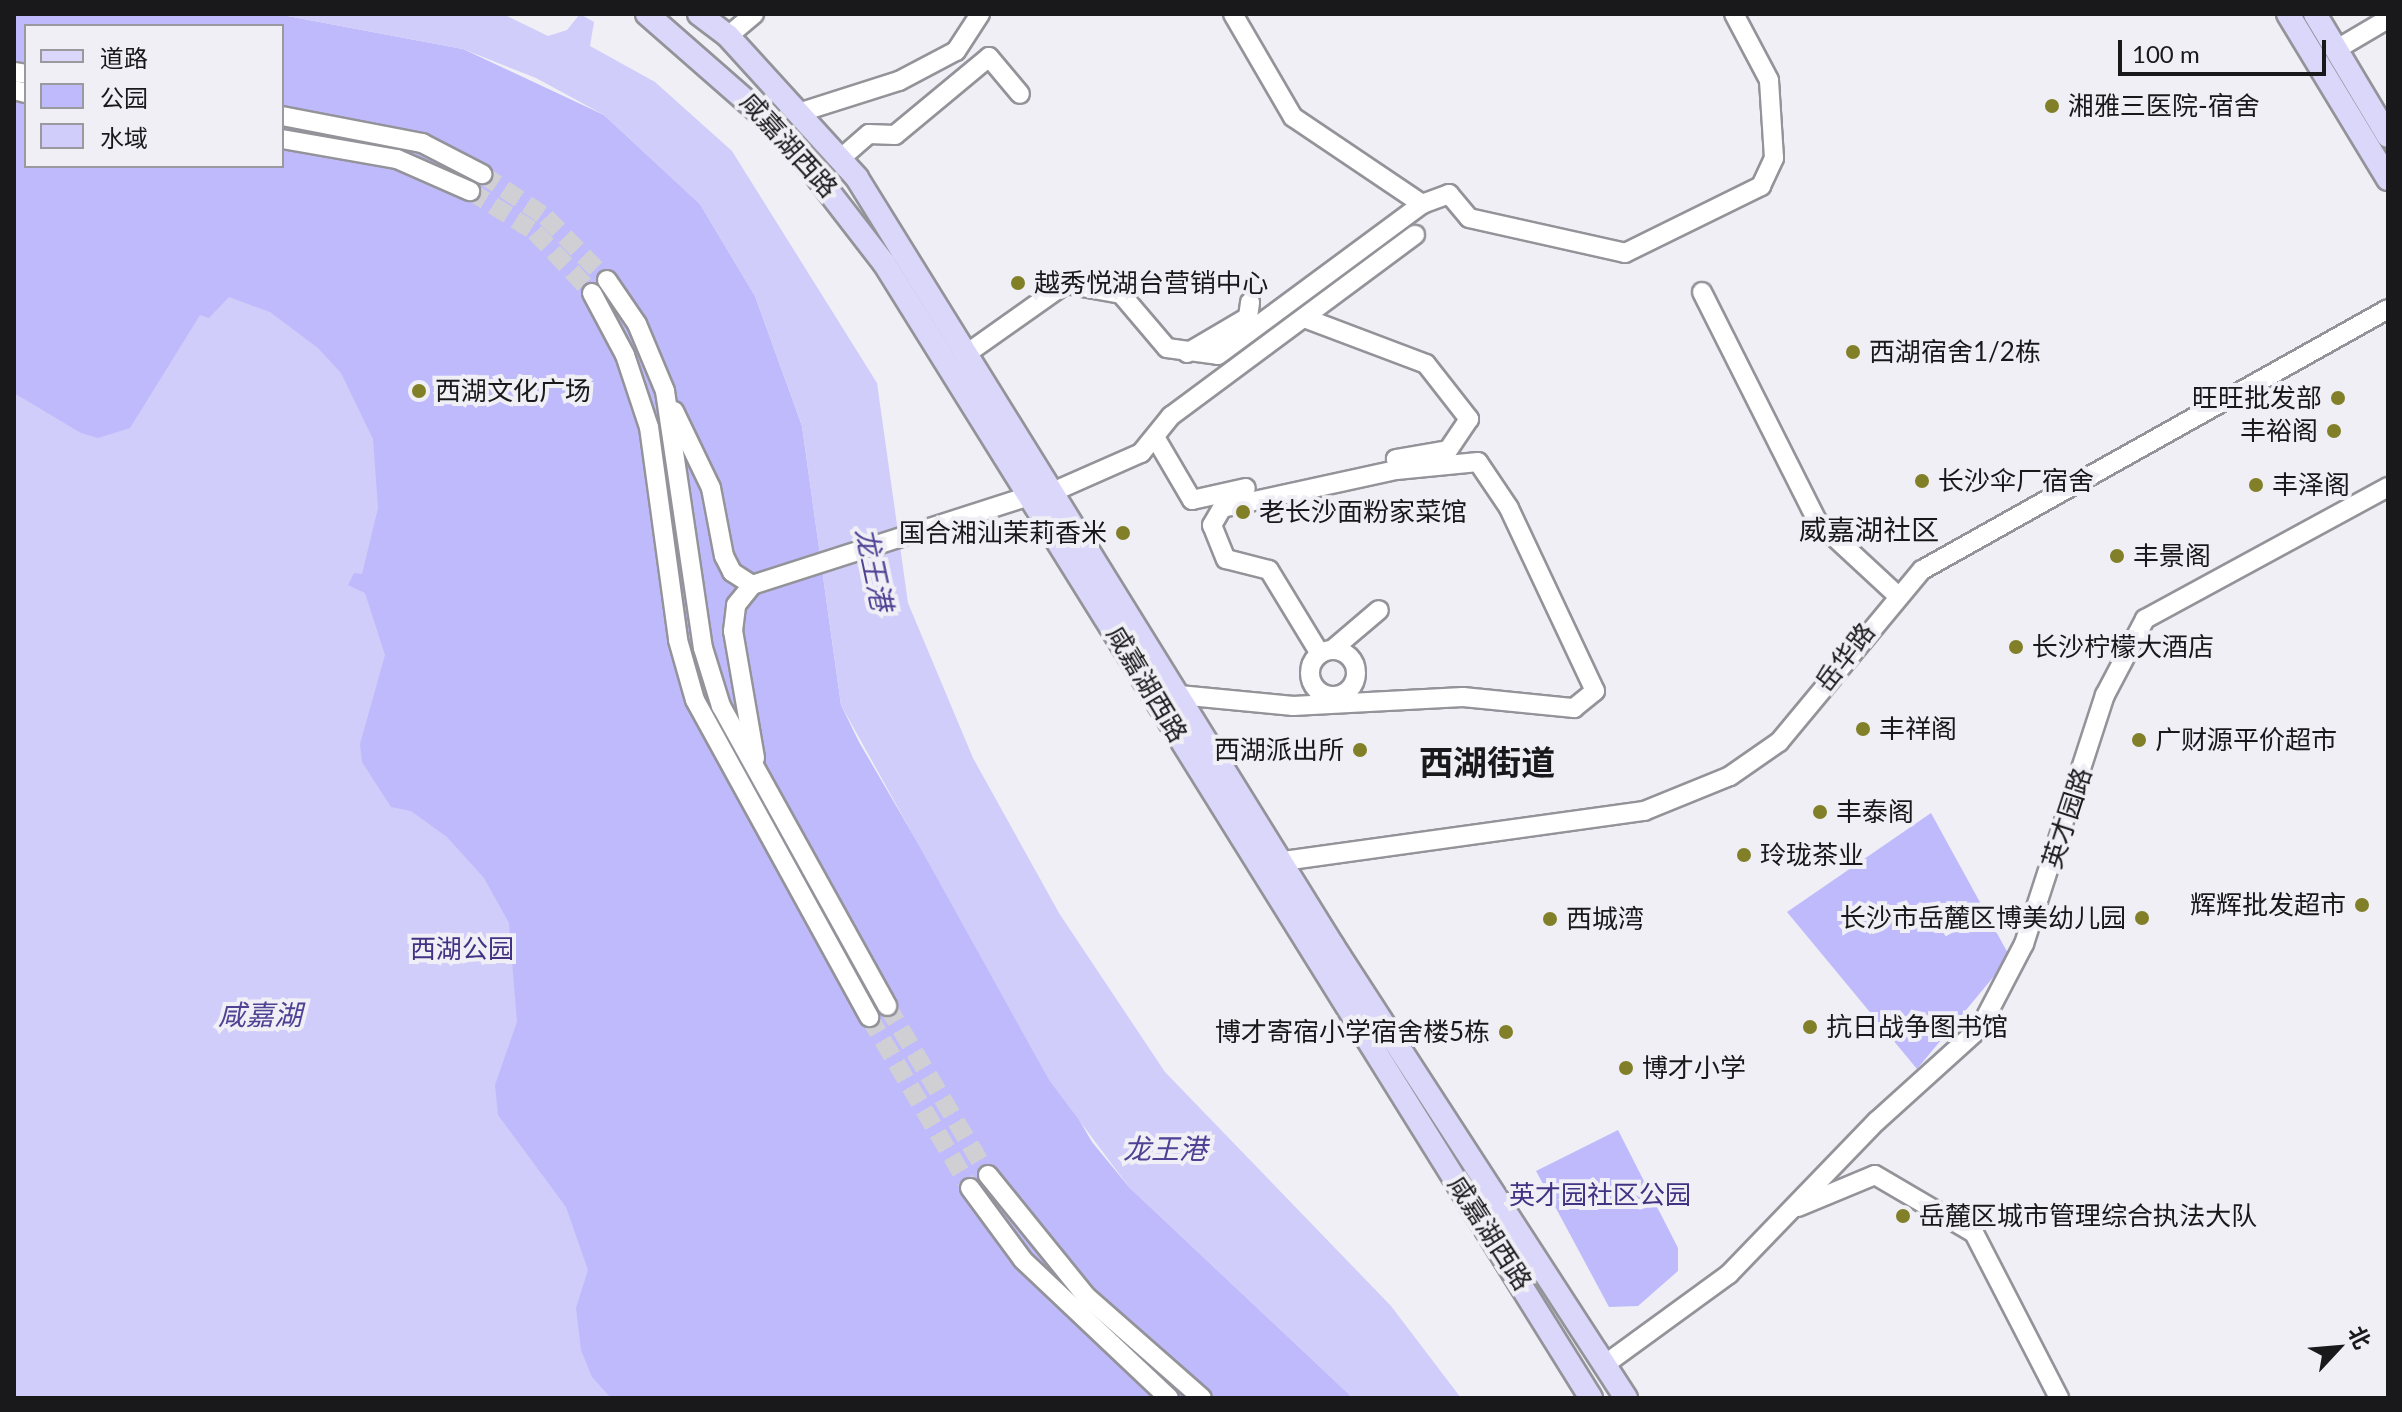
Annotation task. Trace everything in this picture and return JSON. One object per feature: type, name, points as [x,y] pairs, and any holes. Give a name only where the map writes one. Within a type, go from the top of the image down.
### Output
[{"type":"main road","name":"咸嘉湖西路","points":[[647,14],[735,86],[835,194],[1032,495],[1257,867],[1591,1398]]},
{"type":"main road","name":"咸嘉湖西路","points":[[699,14],[728,36],[840,159],[1057,490],[1179,695],[1607,1363],[1626,1398]]},
{"type":"main road","points":[[2288,14],[2388,179]]},
{"type":"main road","points":[[2315,14],[2388,136]]},
{"type":"street","points":[[728,36],[754,14]]},
{"type":"street","points":[[798,113],[899,81],[956,51],[980,14]]},
{"type":"street","points":[[1233,14],[1293,117],[1422,204]]},
{"type":"street","points":[[969,352],[1065,284],[1121,294],[1167,348],[1185,354],[1218,355],[1422,204],[1449,194],[1469,218],[1625,253],[1761,186],[1778,126],[1769,80],[1734,14]]},
{"type":"street","points":[[2337,49],[2388,19]]},
{"type":"street","points":[[840,159],[869,134],[895,135],[989,57],[1020,94]]},
{"type":"street","points":[[284,116],[422,143],[482,174]]},
{"type":"street","points":[[284,139],[397,159],[470,191]]},
{"type":"street","points":[[1057,490],[1141,453],[1171,416],[1307,319],[1415,235]]},
{"type":"street","points":[[607,280],[637,324],[711,488],[724,556],[732,572],[752,585]]},
{"type":"street","points":[[1702,292],[1817,521],[1897,595]]},
{"type":"street","points":[[592,293],[625,355],[649,427],[678,640],[695,700],[869,1017]]},
{"type":"street","points":[[1185,354],[1248,317],[1250,302]]},
{"type":"street","name":"岳华路","points":[[1257,867],[1282,859],[1597,820],[1644,811],[1730,776],[1779,742],[1897,595],[1922,570],[1985,531],[2388,309]]},
{"type":"street","points":[[1155,437],[1192,500],[1448,450],[1469,419],[1426,364],[1307,319]]},
{"type":"street","points":[[665,391],[703,648],[721,706],[887,1006]]},
{"type":"street","points":[[1179,695],[1293,706],[1494,698],[1574,708],[1595,691],[1509,508],[1478,462],[1396,470],[1222,508],[1212,525],[1226,559],[1269,570],[1326,652],[1379,610]]},
{"type":"street","name":"英才园路","points":[[1607,1363],[1729,1274],[1980,1028],[2024,944],[2105,695],[2145,619],[2388,487]]},
{"type":"street","points":[[758,777],[733,631],[736,605],[752,585],[908,539],[1032,495]]},
{"type":"street","points":[[988,1175],[1086,1296],[1202,1398]]},
{"type":"street","points":[[1792,1209],[1875,1175],[1974,1233],[2059,1398]]},
{"type":"street","points":[[970,1188],[1023,1260],[1169,1398]]},
{"type":"green space","name":"西湖公园","points":[[14,14],[277,14],[463,49],[604,115],[700,204],[755,296],[802,426],[841,705],[859,742],[1092,1142],[1129,1187],[1353,1398],[14,1398]]},
{"type":"green space","points":[[1931,813],[2010,957],[1917,1069],[1787,912]]},
{"type":"green space","name":"英才园社区公园","points":[[1618,1130],[1678,1248],[1678,1271],[1638,1306],[1609,1307],[1536,1171]]},
{"type":"water","name":"龙王港","points":[[277,14],[503,14],[548,36],[567,30],[580,14],[594,22],[590,46],[655,82],[732,151],[877,383],[908,603],[973,758],[1059,913],[1165,1072],[1391,1306],[1461,1398],[1353,1398],[1129,1187],[1049,1080],[841,705],[802,426],[755,296],[700,204],[604,115],[536,78],[463,49]]},
{"type":"water","name":"咸嘉湖","points":[[229,297],[270,312],[318,348],[341,373],[373,439],[378,508],[362,574],[354,573],[348,585],[365,593],[385,655],[360,744],[362,762],[391,807],[411,811],[447,837],[484,878],[509,923],[517,1022],[495,1085],[498,1115],[566,1207],[588,1270],[576,1308],[581,1350],[592,1377],[611,1398],[14,1398],[14,393],[81,433],[98,438],[130,428],[200,315],[209,318]]},
{"type":"tunnel","points":[[482,174],[546,217],[607,280]]},
{"type":"tunnel","points":[[470,191],[535,232],[592,293]]},
{"type":"tunnel","points":[[887,1006],[988,1175]]},
{"type":"tunnel","points":[[869,1017],[970,1188]]},
{"type":"place","name":"湘雅三医院-宿舍","points":[[2052,106]]},
{"type":"place","name":"越秀悦湖台营销中心","points":[[1018,283]]},
{"type":"place","name":"西湖宿舍1/2栋","points":[[1853,352]]},
{"type":"place","name":"西湖文化广场","points":[[419,391]]},
{"type":"place","name":"旺旺批发部","points":[[2338,398]]},
{"type":"place","name":"丰裕阁","points":[[2334,431]]},
{"type":"place","name":"长沙伞厂宿舍","points":[[1922,481]]},
{"type":"place","name":"丰泽阁","points":[[2256,485]]},
{"type":"place","name":"老长沙面粉家菜馆","points":[[1243,512]]},
{"type":"place","name":"国合湘汕茉莉香米","points":[[1123,533]]},
{"type":"place","name":"丰景阁","points":[[2117,556]]},
{"type":"place","name":"长沙柠檬大酒店","points":[[2016,647]]},
{"type":"place","name":"丰祥阁","points":[[1863,729]]},
{"type":"place","name":"广财源平价超市","points":[[2139,740]]},
{"type":"place","name":"西湖派出所","points":[[1360,750]]},
{"type":"place","name":"丰泰阁","points":[[1820,812]]},
{"type":"place","name":"玲珑茶业","points":[[1744,855]]},
{"type":"place","name":"辉辉批发超市","points":[[2362,905]]},
{"type":"place","name":"长沙市岳麓区博美幼儿园","points":[[2142,918]]},
{"type":"place","name":"西城湾","points":[[1550,919]]},
{"type":"place","name":"抗日战争图书馆","points":[[1810,1027]]},
{"type":"place","name":"博才寄宿小学宿舍楼5栋","points":[[1506,1032]]},
{"type":"place","name":"博才小学","points":[[1626,1068]]},
{"type":"place","name":"岳麓区城市管理综合执法大队","points":[[1903,1216]]},
{"type":"district","name":"威嘉湖社区","points":[[1869,529]]},
{"type":"district","name":"西湖街道","points":[[1487,762]]}]
